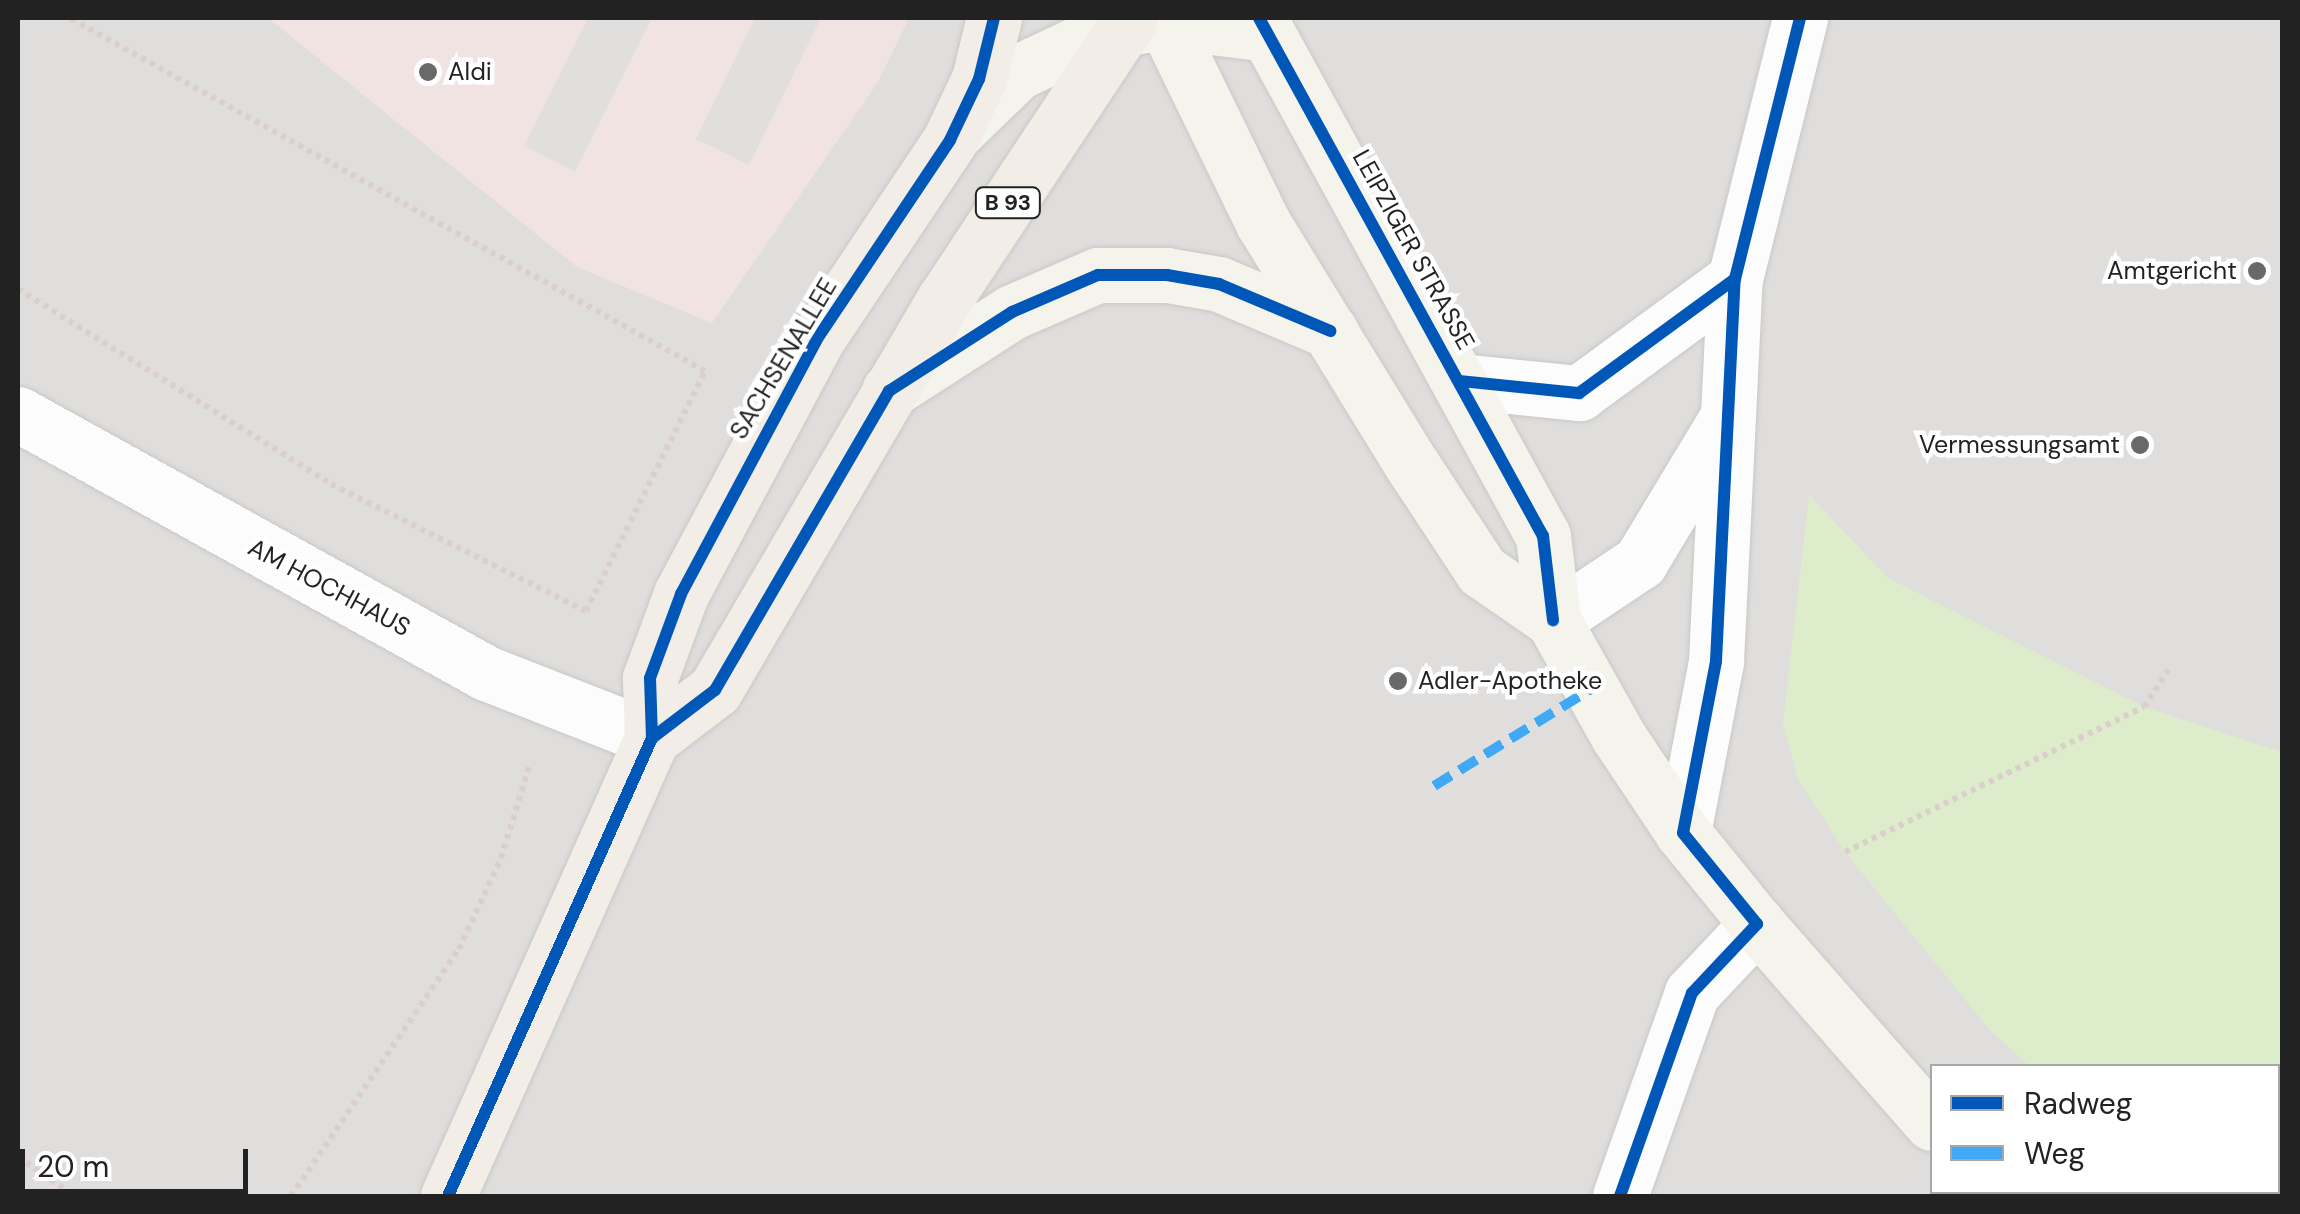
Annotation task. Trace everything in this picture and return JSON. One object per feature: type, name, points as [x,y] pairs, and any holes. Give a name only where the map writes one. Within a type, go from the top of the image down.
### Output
[{"type":"main road","name":"SACHSENALLEE","points":[[448,1196],[652,738],[650,678],[680,594],[817,339],[950,140],[979,79],[994,18]]},
{"type":"main road","name":"SACHSENALLEE","points":[[652,738],[714,690],[889,390],[1146,21]]},
{"type":"street","points":[[1684,833],[1716,661],[1735,279],[1800,18]]},
{"type":"street","name":"B 93","points":[[950,140],[1018,72],[1057,50],[1146,21],[1263,26]]},
{"type":"street","name":"LEIPZIGER STRASSE","points":[[1146,21],[1263,224],[1482,571],[1553,620]]},
{"type":"street","name":"LEIPZIGER STRASSE","points":[[1263,26],[1543,536],[1553,620],[1618,736],[1684,833],[1757,924],[1930,1121]]},
{"type":"street","points":[[889,390],[1012,312],[1098,275],[1168,274],[1219,284],[1330,331]]},
{"type":"street","points":[[1460,381],[1579,393],[1735,279]]},
{"type":"street","name":"AM HOCHHAUS","points":[[18,414],[486,673],[652,738]]},
{"type":"street","points":[[1553,620],[1640,562],[1728,416]]},
{"type":"street","points":[[1620,1196],[1692,993],[1757,924]]},
{"type":"path","points":[[18,289],[331,484],[586,611],[705,371],[70,18]]},
{"type":"path","points":[[1845,852],[2144,708],[2171,666]]},
{"type":"path","points":[[291,1196],[459,949],[501,858],[547,700]]},
{"type":"path","points":[[18,1157],[74,1196]]},
{"type":"shaded area","points":[[18,18],[2282,18],[2282,1196],[18,1196]]},
{"type":"shaded area","points":[[268,18],[909,18],[878,82],[712,323],[577,267]]},
{"type":"shaded area","points":[[588,18],[652,18],[575,172],[524,146]]},
{"type":"shaded area","points":[[755,18],[821,18],[749,165],[696,139]]},
{"type":"shaded area","points":[[1919,21],[2079,76],[2014,265],[1854,210]]},
{"type":"shaded area","points":[[1200,590],[1230,635],[1252,621],[1372,802],[1497,714],[1562,819],[1478,864],[1341,1107],[1282,1078],[1239,1157],[1164,1139],[1087,1079],[939,1050],[1006,941],[1031,950],[1070,879],[1043,861]]},
{"type":"green space","points":[[1809,495],[1888,578],[2144,707],[2282,752],[2282,1196],[2224,1194],[2280,1194],[2280,1064],[2027,1064],[1989,1029],[1845,852],[1798,779],[1783,723]]},
{"type":"marked path","points":[[1434,786],[1591,689]]},
{"type":"cycle path","points":[[448,1196],[652,738],[650,678],[681,594],[817,339],[950,140],[979,79],[994,18]]},
{"type":"cycle path","points":[[1259,18],[1543,536],[1553,620]]},
{"type":"cycle path","points":[[1620,1196],[1692,993],[1757,924],[1683,833],[1716,661],[1735,279],[1800,18]]},
{"type":"cycle path","points":[[652,738],[715,690],[889,391],[1012,312],[1098,275],[1167,275],[1219,284],[1330,331]]},
{"type":"cycle path","points":[[1460,381],[1579,393],[1735,279]]},
{"type":"place","name":"Aldi","points":[[428,72]]},
{"type":"place","name":"Amtgericht","points":[[2257,271]]},
{"type":"place","name":"Vermessungsamt","points":[[2140,445]]},
{"type":"place","name":"Adler-Apotheke","points":[[1398,681]]}]
